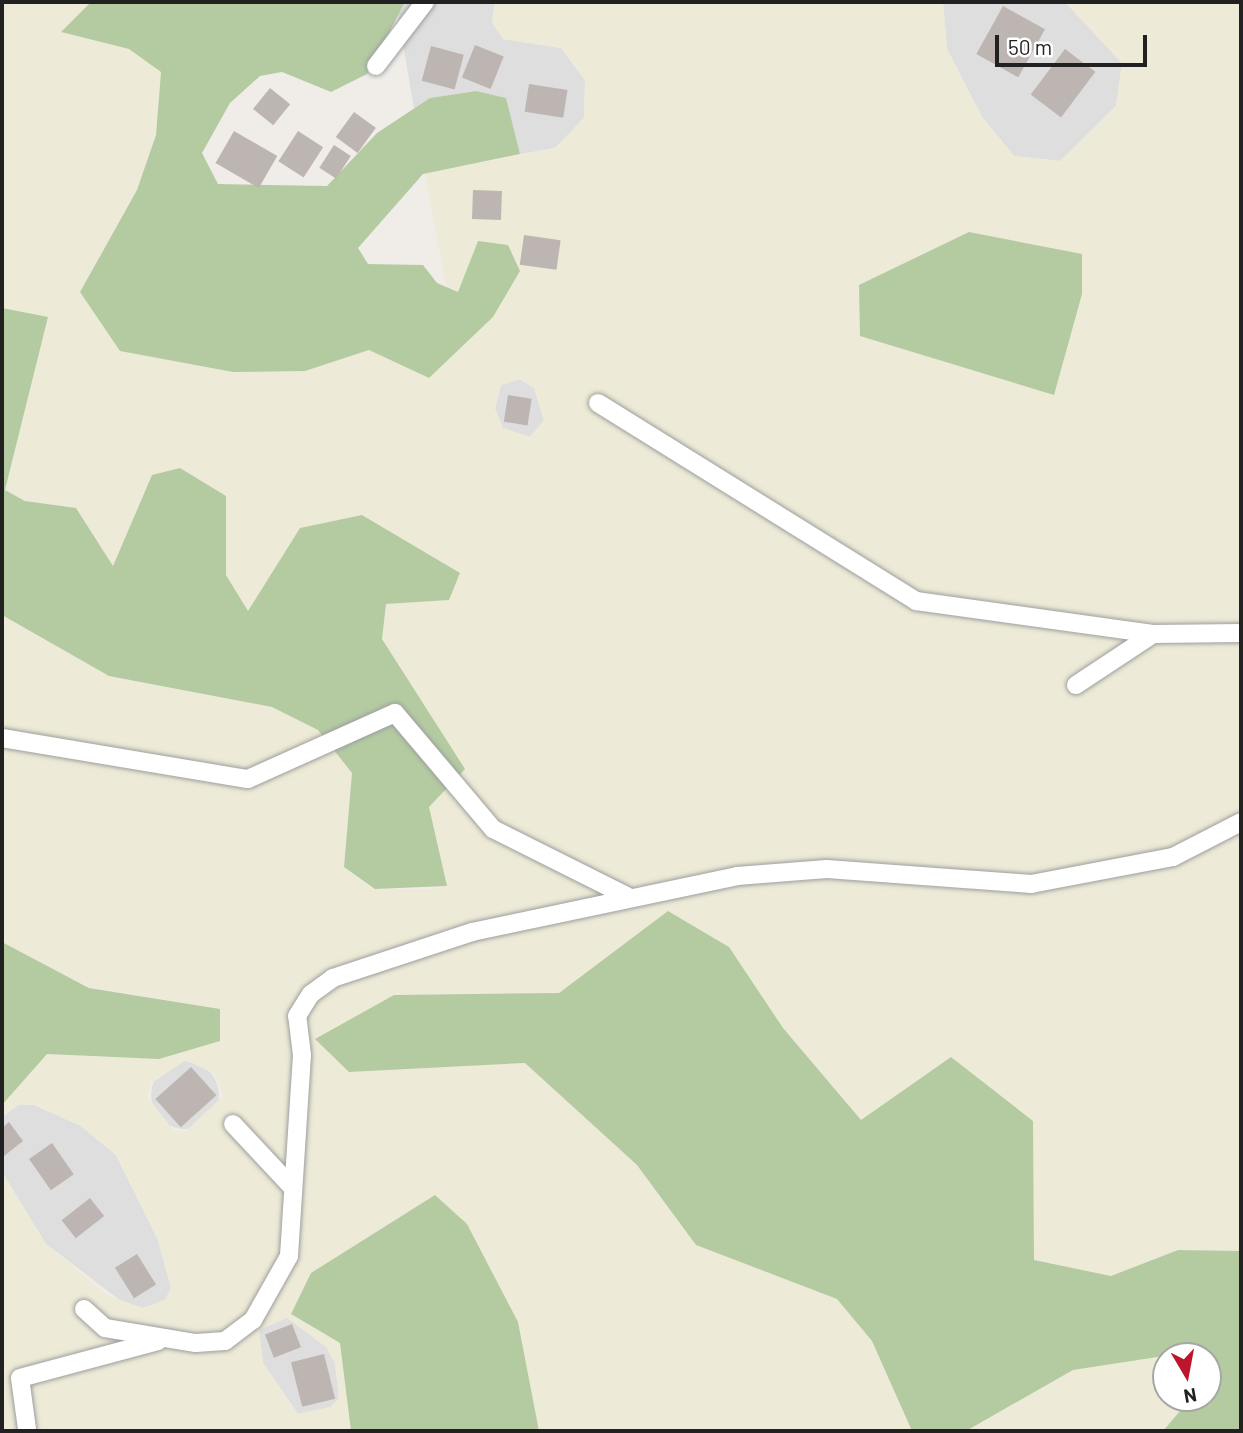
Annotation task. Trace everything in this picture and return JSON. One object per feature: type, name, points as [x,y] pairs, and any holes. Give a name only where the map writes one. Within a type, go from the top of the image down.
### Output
[{"type":"street","points":[[376,66],[425,2]]},
{"type":"street","points":[[598,403],[916,601],[1153,634],[1241,633]]},
{"type":"street","points":[[1076,685],[1153,634]]},
{"type":"street","points":[[2,738],[248,779],[395,713],[493,828],[627,896]]},
{"type":"street","points":[[84,1309],[105,1328],[162,1340],[225,1341],[242,1334],[289,1256],[291,1186],[302,1055],[297,1016],[311,994],[333,978],[472,932],[627,896],[783,871],[989,883],[1083,878],[1173,856],[1241,822]]},
{"type":"street","points":[[233,1124],[291,1186]]},
{"type":"street","points":[[27,1429],[20,1378],[162,1340]]},
{"type":"shaded area","points":[[2,2],[91,2],[62,33],[129,49],[161,72],[156,135],[137,190],[80,291],[305,371],[369,350],[429,378],[458,292],[446,287],[425,173],[555,148],[584,118],[585,80],[561,48],[503,39],[492,22],[495,2],[943,2],[947,49],[982,117],[1014,156],[1060,161],[1116,106],[1122,63],[1065,2],[1241,2],[1241,1251],[1178,1250],[1111,1276],[1034,1260],[1032,1121],[951,1058],[861,1120],[783,1028],[729,947],[668,911],[559,993],[394,995],[349,1072],[525,1063],[637,1165],[696,1245],[837,1298],[872,1341],[912,1431],[539,1431],[518,1322],[291,1314],[340,1343],[351,1431],[2,1431],[2,1172],[46,1244],[107,1295],[143,1308],[165,1300],[171,1288],[158,1240],[116,1155],[81,1126],[35,1105],[18,1105],[2,1117],[2,1105],[47,1054],[159,1059],[219,1041],[220,1009],[89,987],[2,942],[2,615],[109,676],[272,707],[318,730],[352,773],[344,867],[375,889],[430,889],[447,886],[433,840],[414,694],[382,640],[386,604],[449,600],[460,573],[362,515],[300,528],[248,611],[226,575],[226,496],[152,475],[113,566],[76,508],[25,501],[5,490],[48,318],[2,308]],"holes":[[[969,232],[1082,255],[859,286],[907,267]],[[519,379],[534,388],[544,420],[530,437],[503,428],[495,409],[501,385]],[[186,1060],[215,1074],[223,1096],[186,1131],[174,1131],[147,1096],[152,1083]],[[287,1318],[326,1347],[335,1363],[339,1398],[331,1407],[298,1414],[263,1363],[259,1330]]]},
{"type":"shaded area","points":[[405,2],[495,2],[492,22],[503,39],[561,48],[585,80],[584,118],[555,148],[520,154],[505,98],[476,91],[430,98],[414,109],[398,15]]},
{"type":"shaded area","points":[[943,2],[1065,2],[1122,63],[1116,106],[1060,161],[1014,156],[982,117],[947,49]]},
{"type":"shaded area","points":[[520,379],[534,388],[544,420],[530,437],[503,428],[495,409],[501,385]]},
{"type":"shaded area","points":[[185,1061],[198,1064],[209,1071],[216,1082],[219,1095],[216,1108],[209,1119],[198,1126],[185,1129],[172,1126],[161,1119],[154,1108],[151,1095],[154,1082],[161,1071],[172,1064]]},
{"type":"shaded area","points":[[18,1105],[34,1105],[81,1126],[116,1155],[158,1240],[171,1288],[165,1300],[143,1308],[125,1304],[46,1244],[2,1172],[2,1117]]},
{"type":"shaded area","points":[[287,1317],[326,1346],[335,1363],[339,1398],[331,1407],[298,1414],[263,1363],[259,1330]]},
{"type":"shaded area","points":[[1152,1358],[1152,1412],[1179,1412],[1163,1431],[966,1431],[1073,1370]]},
{"type":"green space","points":[[91,2],[405,2],[367,74],[331,92],[282,72],[260,76],[230,103],[202,153],[218,184],[327,186],[377,133],[430,98],[476,91],[506,98],[520,154],[423,174],[358,248],[368,264],[423,265],[437,283],[458,292],[478,241],[508,245],[520,271],[493,317],[429,378],[369,350],[305,371],[233,372],[120,351],[80,292],[137,190],[156,135],[161,72],[129,49],[61,32]]},
{"type":"green space","points":[[969,232],[1082,254],[1082,294],[1054,395],[860,336],[859,285]]},
{"type":"green space","points":[[2,308],[48,317],[5,490],[25,501],[76,508],[113,566],[152,475],[180,468],[226,496],[226,575],[248,611],[300,528],[362,515],[460,573],[449,600],[386,604],[382,639],[465,769],[429,807],[447,886],[375,889],[344,867],[352,773],[318,730],[272,707],[109,676],[2,615]]},
{"type":"green space","points":[[668,911],[729,947],[783,1028],[861,1120],[951,1057],[1033,1121],[1034,1260],[1111,1276],[1178,1250],[1241,1251],[1241,1431],[1163,1431],[1179,1412],[1222,1412],[1222,1342],[1152,1342],[1152,1358],[1073,1370],[966,1431],[912,1431],[872,1341],[837,1299],[696,1245],[637,1165],[525,1063],[349,1072],[315,1039],[394,995],[559,993]]},
{"type":"green space","points":[[2,942],[89,988],[220,1009],[220,1041],[159,1059],[47,1054],[2,1105]]},
{"type":"green space","points":[[435,1195],[467,1224],[518,1322],[539,1431],[351,1431],[340,1343],[291,1314],[311,1273]]},
{"type":"building","points":[[1003,6],[1045,29],[1018,77],[976,54]]},
{"type":"building","points":[[475,45],[504,57],[491,89],[462,77]]},
{"type":"building","points":[[431,46],[464,55],[455,90],[422,81]]},
{"type":"building","points":[[1065,49],[1095,72],[1061,117],[1031,95]]},
{"type":"building","points":[[529,84],[568,90],[563,118],[525,112]]},
{"type":"building","points":[[270,88],[290,104],[273,125],[253,109]]},
{"type":"building","points":[[354,112],[376,128],[358,153],[336,137]]},
{"type":"building","points":[[234,131],[277,156],[259,188],[216,163]]},
{"type":"building","points":[[298,131],[323,147],[304,178],[278,161]]},
{"type":"building","points":[[334,145],[351,156],[336,179],[319,168]]},
{"type":"building","points":[[473,190],[502,191],[501,220],[472,219]]},
{"type":"building","points":[[524,235],[561,240],[556,270],[520,265]]},
{"type":"building","points":[[508,395],[532,399],[527,425],[504,422]]},
{"type":"building","points":[[191,1067],[216,1095],[181,1127],[155,1099]]},
{"type":"building","points":[[9,1122],[23,1141],[4,1156],[2,1128]]},
{"type":"building","points":[[52,1143],[74,1174],[51,1190],[29,1159]]},
{"type":"building","points":[[90,1198],[104,1216],[76,1238],[62,1220]]},
{"type":"building","points":[[137,1254],[156,1285],[134,1298],[115,1268]]},
{"type":"building","points":[[292,1324],[301,1347],[274,1358],[265,1334]]},
{"type":"building","points":[[324,1354],[335,1399],[302,1407],[291,1362]]}]
